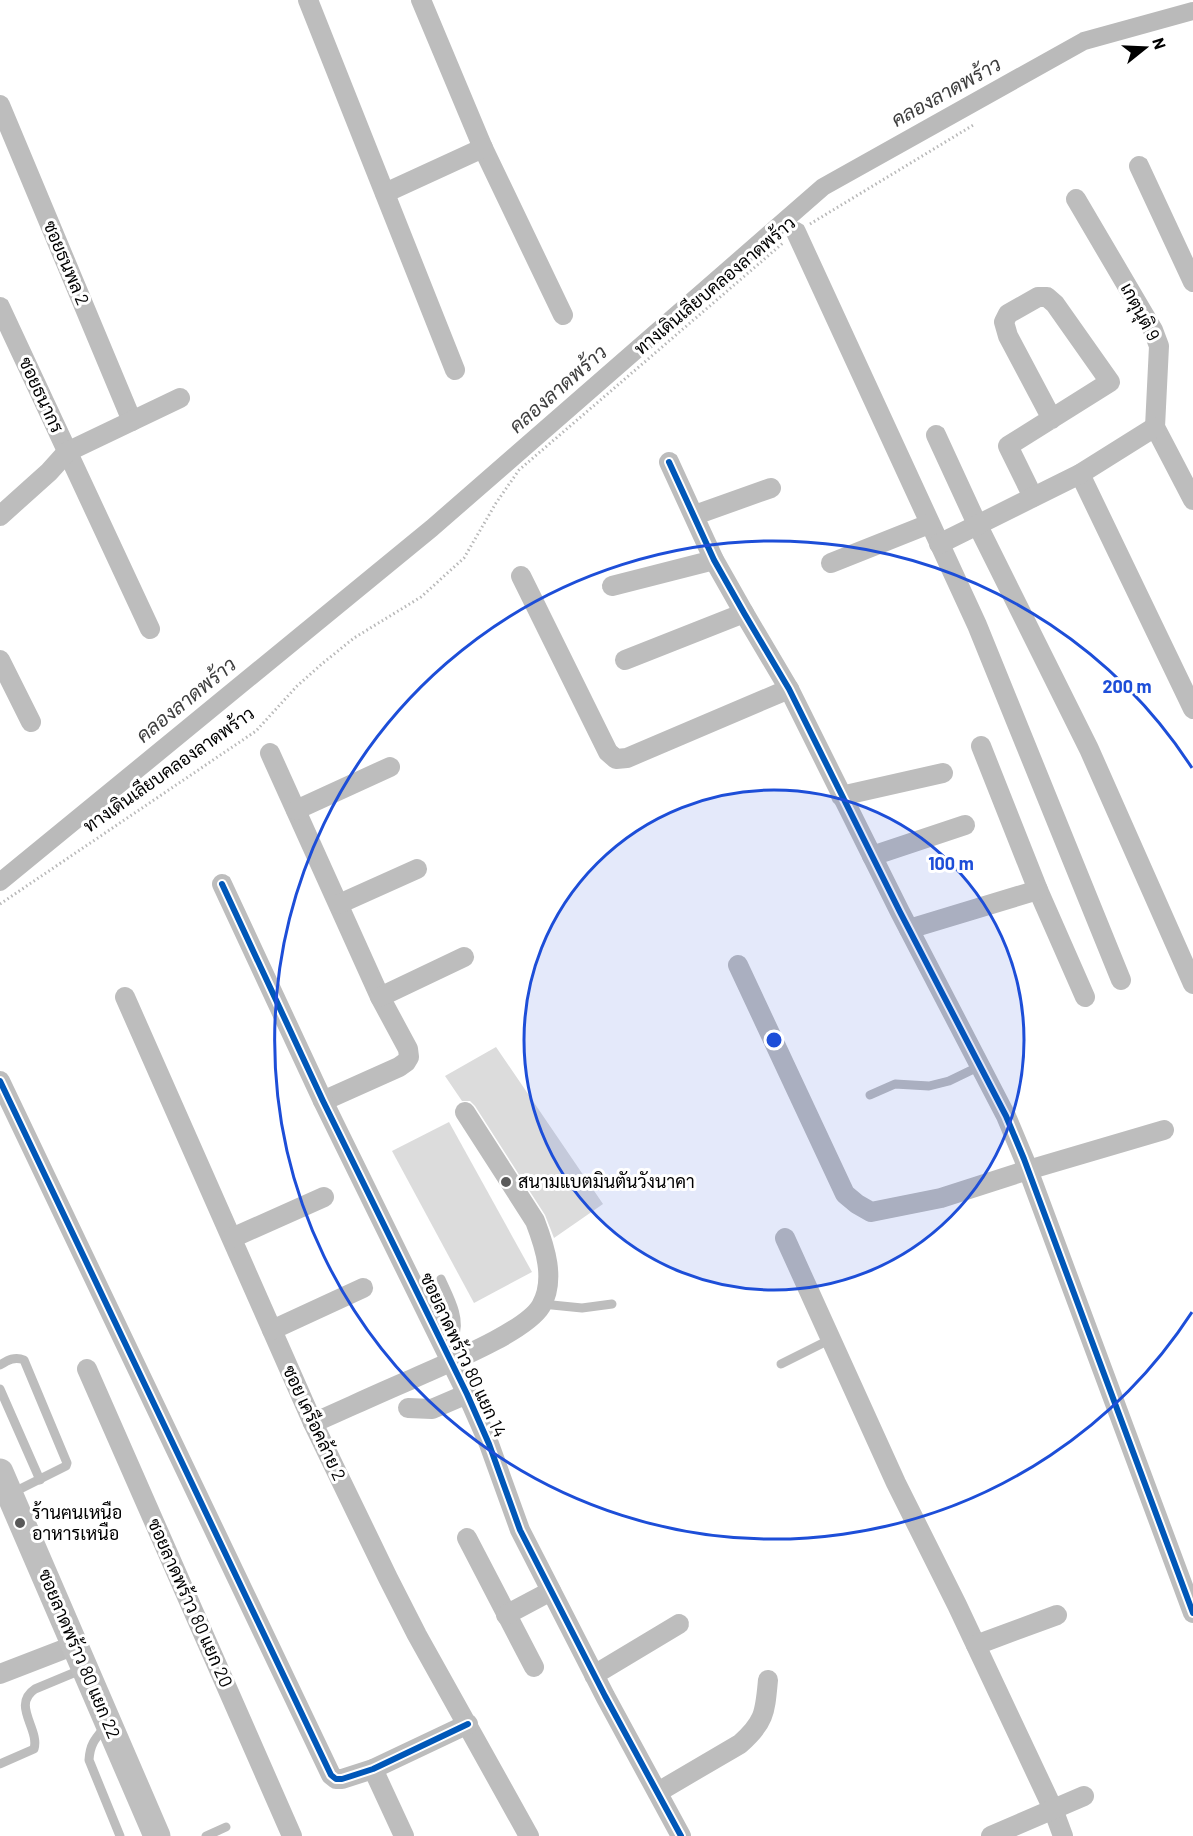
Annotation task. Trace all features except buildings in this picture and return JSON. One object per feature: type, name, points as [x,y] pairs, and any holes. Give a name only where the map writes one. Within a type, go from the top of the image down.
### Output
[{"type":"street","points":[[308,0],[455,370]]},
{"type":"street","points":[[421,0],[483,147],[563,315]]},
{"type":"street","name":"ซอยธนพล 2","points":[[0,105],[132,421]]},
{"type":"street","points":[[385,194],[483,147]]},
{"type":"street","points":[[1139,166],[1193,282]]},
{"type":"street","name":"เกตุนุติ 9","points":[[1076,199],[1153,330],[1159,346],[1155,427]]},
{"type":"street","points":[[796,232],[977,625],[1121,981]]},
{"type":"street","points":[[1033,497],[1008,446],[1052,419],[1110,382],[1055,304],[1047,297],[1038,297],[1008,314],[1004,322],[1008,336],[1052,419]]},
{"type":"street","name":"ซอยธนากร","points":[[0,307],[150,628]]},
{"type":"street","points":[[0,516],[49,472],[67,452],[180,398]]},
{"type":"street","points":[[939,544],[1080,474],[1155,427],[1193,500]]},
{"type":"street","points":[[936,435],[977,524],[1089,749],[1193,984]]},
{"type":"street","points":[[669,462],[714,560],[789,689],[909,930],[1006,1116],[1193,1613]]},
{"type":"street","points":[[1080,474],[1193,709]]},
{"type":"street","points":[[695,515],[771,488]]},
{"type":"street","points":[[831,563],[929,524]]},
{"type":"street","points":[[612,586],[714,560]]},
{"type":"street","points":[[521,576],[608,752],[616,759],[627,758],[789,689]]},
{"type":"street","points":[[625,660],[744,613]]},
{"type":"street","points":[[0,660],[31,722]]},
{"type":"street","points":[[981,746],[1038,890],[1085,997]]},
{"type":"street","points":[[270,753],[381,996],[408,1049],[409,1057],[406,1062],[323,1101]]},
{"type":"street","points":[[296,810],[390,767]]},
{"type":"street","points":[[841,796],[943,773]]},
{"type":"street","points":[[872,856],[965,825]]},
{"type":"street","points":[[339,904],[417,869]]},
{"type":"street","name":"ซอยลาดพร้าว 80 แยก 14","points":[[222,884],[323,1101],[467,1394],[489,1444],[520,1530],[594,1675],[681,1836]]},
{"type":"street","points":[[909,930],[1038,890]]},
{"type":"street","points":[[381,996],[464,957]]},
{"type":"street","points":[[738,965],[845,1194],[871,1212],[941,1198],[1164,1130]]},
{"type":"street","name":"ซอย เครือคล้าย 2","points":[[125,997],[313,1423],[393,1588],[529,1836]]},
{"type":"street","points":[[0,1081],[331,1775],[336,1779],[342,1779],[373,1769],[468,1724]]},
{"type":"street","points":[[313,1423],[448,1354],[512,1331],[534,1315],[542,1304],[548,1280],[543,1240],[535,1221],[465,1112]]},
{"type":"street","points":[[232,1238],[324,1197]]},
{"type":"street","points":[[785,1238],[896,1483],[976,1645],[1053,1809],[1063,1836]]},
{"type":"street","points":[[272,1330],[363,1288]]},
{"type":"street","name":"ซอยลาดพร้าว 80 แยก 20","points":[[87,1369],[292,1836]]},
{"type":"street","points":[[408,1408],[432,1409],[467,1394]]},
{"type":"street","name":"ซอยลาดพร้าว 80 แยก 22","points":[[5,1483],[158,1836]]},
{"type":"street","points":[[467,1538],[534,1667]]},
{"type":"street","points":[[506,1616],[550,1591]]},
{"type":"street","points":[[976,1645],[1057,1615]]},
{"type":"street","points":[[594,1675],[679,1624]]},
{"type":"street","points":[[0,1674],[80,1657]]},
{"type":"street","points":[[658,1792],[740,1744],[752,1734],[766,1709],[768,1680]]},
{"type":"street","points":[[373,1769],[404,1836]]},
{"type":"street","points":[[991,1836],[1084,1797]]},
{"type":"lane","points":[[870,1095],[895,1084],[929,1086],[949,1081],[980,1066]]},
{"type":"lane","points":[[441,1279],[453,1310],[456,1327],[448,1354]]},
{"type":"lane","points":[[542,1304],[575,1308],[612,1304]]},
{"type":"lane","points":[[781,1364],[831,1339]]},
{"type":"lane","points":[[0,1365],[11,1359],[24,1360],[67,1459],[66,1466],[40,1480],[5,1483]]},
{"type":"lane","points":[[0,1389],[40,1480]]},
{"type":"lane","points":[[0,1764],[34,1749],[36,1744],[26,1710],[28,1694],[80,1657]]},
{"type":"lane","points":[[109,1723],[89,1749],[89,1760],[120,1836]]},
{"type":"lane","points":[[206,1836],[226,1827]]},
{"type":"waterway","name":"คลองลาดพร้าว","points":[[0,882],[432,528],[823,187],[1084,41],[1193,11]]},
{"type":"cycle path","points":[[669,462],[714,560],[789,689],[900,912],[1006,1116],[1193,1613]]},
{"type":"cycle path","points":[[222,884],[323,1101],[467,1394],[489,1444],[520,1530],[605,1696],[681,1836]]},
{"type":"cycle path","points":[[0,1081],[331,1775],[336,1779],[342,1779],[373,1769],[468,1724]]},
{"type":"place","name":"สนามแบตมินตันวังนาคา","points":[[506,1182]]},
{"type":"place","name":"ร้านฅนเหนือ อาหารเหนือ","points":[[20,1523]]}]
